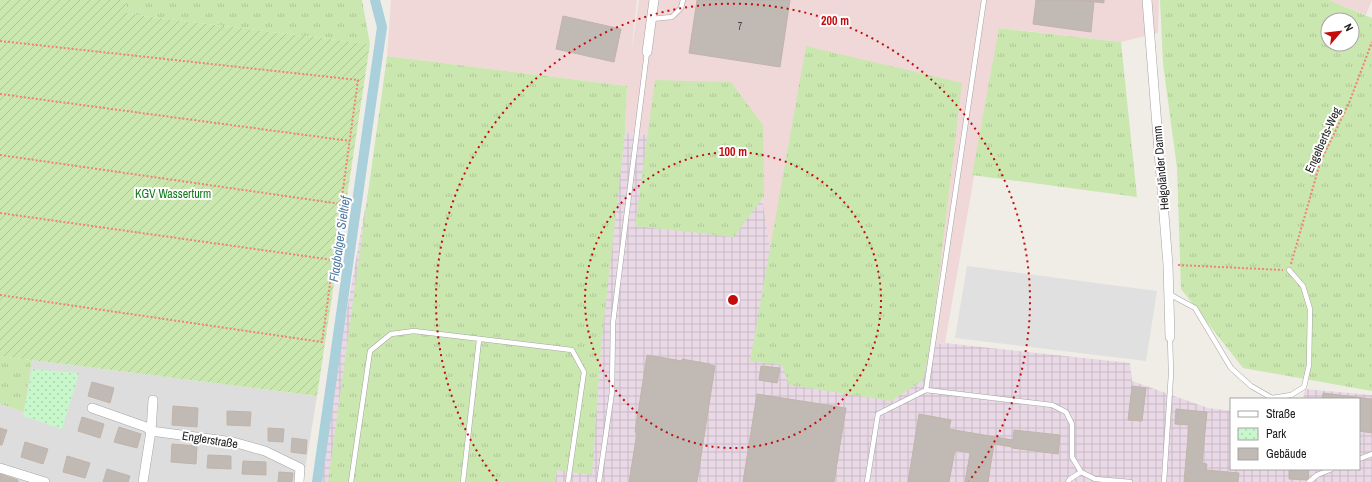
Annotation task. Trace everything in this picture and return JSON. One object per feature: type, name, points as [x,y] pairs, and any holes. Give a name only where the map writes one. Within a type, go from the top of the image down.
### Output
[{"type":"street","points":[[647,52],[654,0]]},
{"type":"street","name":"Helgoländer Damm","points":[[1147,0],[1170,294],[1170,337]]},
{"type":"street","points":[[143,482],[151,431],[153,400]]},
{"type":"street","name":"Englerstraße","points":[[92,408],[146,427],[151,431],[233,442],[265,452],[300,468],[299,482]]},
{"type":"street","points":[[0,468],[28,480],[45,482]]},
{"type":"lane","points":[[651,19],[672,17],[681,8],[683,0]]},
{"type":"lane","points":[[926,390],[984,0]]},
{"type":"lane","points":[[599,482],[612,392],[613,323],[647,52]]},
{"type":"lane","points":[[1170,294],[1195,308],[1231,368],[1251,386],[1272,398],[1291,395],[1304,387],[1309,365],[1310,309],[1303,286],[1289,270]]},
{"type":"lane","points":[[351,482],[370,350],[391,334],[414,331],[572,350],[584,372],[568,482]]},
{"type":"lane","points":[[1164,482],[1171,374],[1170,337]]},
{"type":"lane","points":[[463,482],[479,340]]},
{"type":"lane","points":[[868,482],[878,414],[926,390],[1052,405],[1066,412],[1072,424],[1072,457],[1082,472],[1095,479],[1130,482]]},
{"type":"lane","points":[[1360,459],[1372,454]]},
{"type":"lane","points":[[1308,482],[1317,474],[1329,470]]},
{"type":"lane","points":[[1068,482],[1070,479],[1082,472]]},
{"type":"path","points":[[0,41],[358,80],[322,342],[0,295]]},
{"type":"path","name":"Engelberts-Weg","points":[[1289,270],[1320,162],[1350,103],[1372,42]]},
{"type":"path","points":[[0,94],[350,141]]},
{"type":"path","points":[[0,155],[341,204]]},
{"type":"path","points":[[0,213],[333,260]]},
{"type":"path","points":[[1168,265],[1289,270]]},
{"type":"shaded area","points":[[391,0],[637,0],[631,54],[639,0],[1159,0],[1158,33],[1121,42],[1000,28],[945,343],[789,369],[754,146],[625,133],[627,86],[387,56]]},
{"type":"shaded area","points":[[1329,0],[1372,0],[1366,15]]},
{"type":"shaded area","points":[[385,98],[625,133],[754,146],[789,369],[945,343],[1130,363],[1132,381],[1208,408],[1230,411],[1230,470],[1360,470],[1360,398],[1303,398],[1305,389],[1372,395],[1372,482],[316,482]]},
{"type":"shaded area","points":[[967,266],[1157,291],[1146,361],[955,338]]},
{"type":"shaded area","points":[[32,360],[317,396],[303,482],[0,482],[0,404],[24,412]]},
{"type":"green space","name":"KGV Wasserturm","points":[[0,0],[127,0],[127,14],[370,44],[317,396],[0,356]]},
{"type":"green space","points":[[127,0],[362,0],[370,44],[127,14]]},
{"type":"green space","points":[[1160,0],[1329,0],[1358,12],[1320,12],[1320,52],[1360,52],[1360,13],[1372,18],[1372,391],[1243,368],[1181,289],[1177,168],[1163,64]]},
{"type":"green space","points":[[999,28],[1121,42],[1137,197],[972,175]]},
{"type":"green space","points":[[806,46],[962,83],[931,342],[923,380],[891,401],[789,385],[782,365],[750,361]]},
{"type":"green space","points":[[387,56],[627,86],[625,133],[601,347],[592,475],[557,470],[555,482],[328,482]]},
{"type":"green space","points":[[655,80],[731,82],[763,125],[764,196],[734,237],[635,226]]},
{"type":"green space","points":[[0,356],[32,360],[24,412],[0,404]]},
{"type":"green space","points":[[32,369],[79,373],[62,429],[23,416]]},
{"type":"building","points":[[697,0],[790,0],[780,67],[689,53]]},
{"type":"building","points":[[1036,0],[1080,0],[1094,2],[1091,32],[1033,24]]},
{"type":"building","points":[[1080,0],[1104,0],[1104,3]]},
{"type":"building","points":[[563,16],[621,29],[614,62],[556,49]]},
{"type":"building","points":[[647,355],[682,361],[682,359],[715,366],[697,482],[629,482]]},
{"type":"building","points":[[761,366],[780,368],[777,383],[759,380]]},
{"type":"building","points":[[92,382],[114,388],[110,403],[88,396]]},
{"type":"building","points":[[1132,386],[1146,388],[1142,421],[1128,420]]},
{"type":"building","points":[[1323,393],[1372,399],[1372,433],[1360,431],[1360,398],[1322,398]]},
{"type":"building","points":[[757,394],[846,408],[834,482],[743,482]]},
{"type":"building","points":[[173,406],[198,408],[197,427],[172,425]]},
{"type":"building","points":[[1176,409],[1207,412],[1202,463],[1207,464],[1206,470],[1239,473],[1238,482],[1184,482],[1189,425],[1175,424]]},
{"type":"building","points":[[227,411],[251,412],[250,426],[227,425]]},
{"type":"building","points":[[919,414],[951,420],[949,429],[1013,440],[1014,430],[1060,435],[1058,454],[994,444],[988,482],[965,482],[970,453],[955,450],[949,482],[908,482]]},
{"type":"building","points":[[82,417],[104,424],[100,438],[78,431]]},
{"type":"building","points":[[119,427],[141,434],[137,448],[114,442]]},
{"type":"building","points":[[0,428],[7,430],[2,445],[0,445]]},
{"type":"building","points":[[268,428],[284,429],[283,442],[268,441]]},
{"type":"building","points":[[292,438],[307,440],[306,454],[291,452]]},
{"type":"building","points":[[25,442],[48,449],[43,464],[21,457]]},
{"type":"building","points":[[172,444],[197,446],[196,464],[171,462]]},
{"type":"building","points":[[208,455],[231,456],[231,469],[207,468]]},
{"type":"building","points":[[67,456],[90,463],[85,478],[63,472]]},
{"type":"building","points":[[243,461],[266,462],[266,475],[242,474]]},
{"type":"building","points":[[107,469],[130,476],[128,482],[103,482]]},
{"type":"building","points":[[1289,470],[1309,470],[1308,480],[1289,479]]},
{"type":"building","points":[[279,472],[293,473],[292,482],[278,482]]},
{"type":"building","points":[[0,474],[18,480],[18,482],[0,482]]},
{"type":"waterway","name":"Flagbalger Sieltief","points":[[317,482],[382,27],[375,0]]}]
